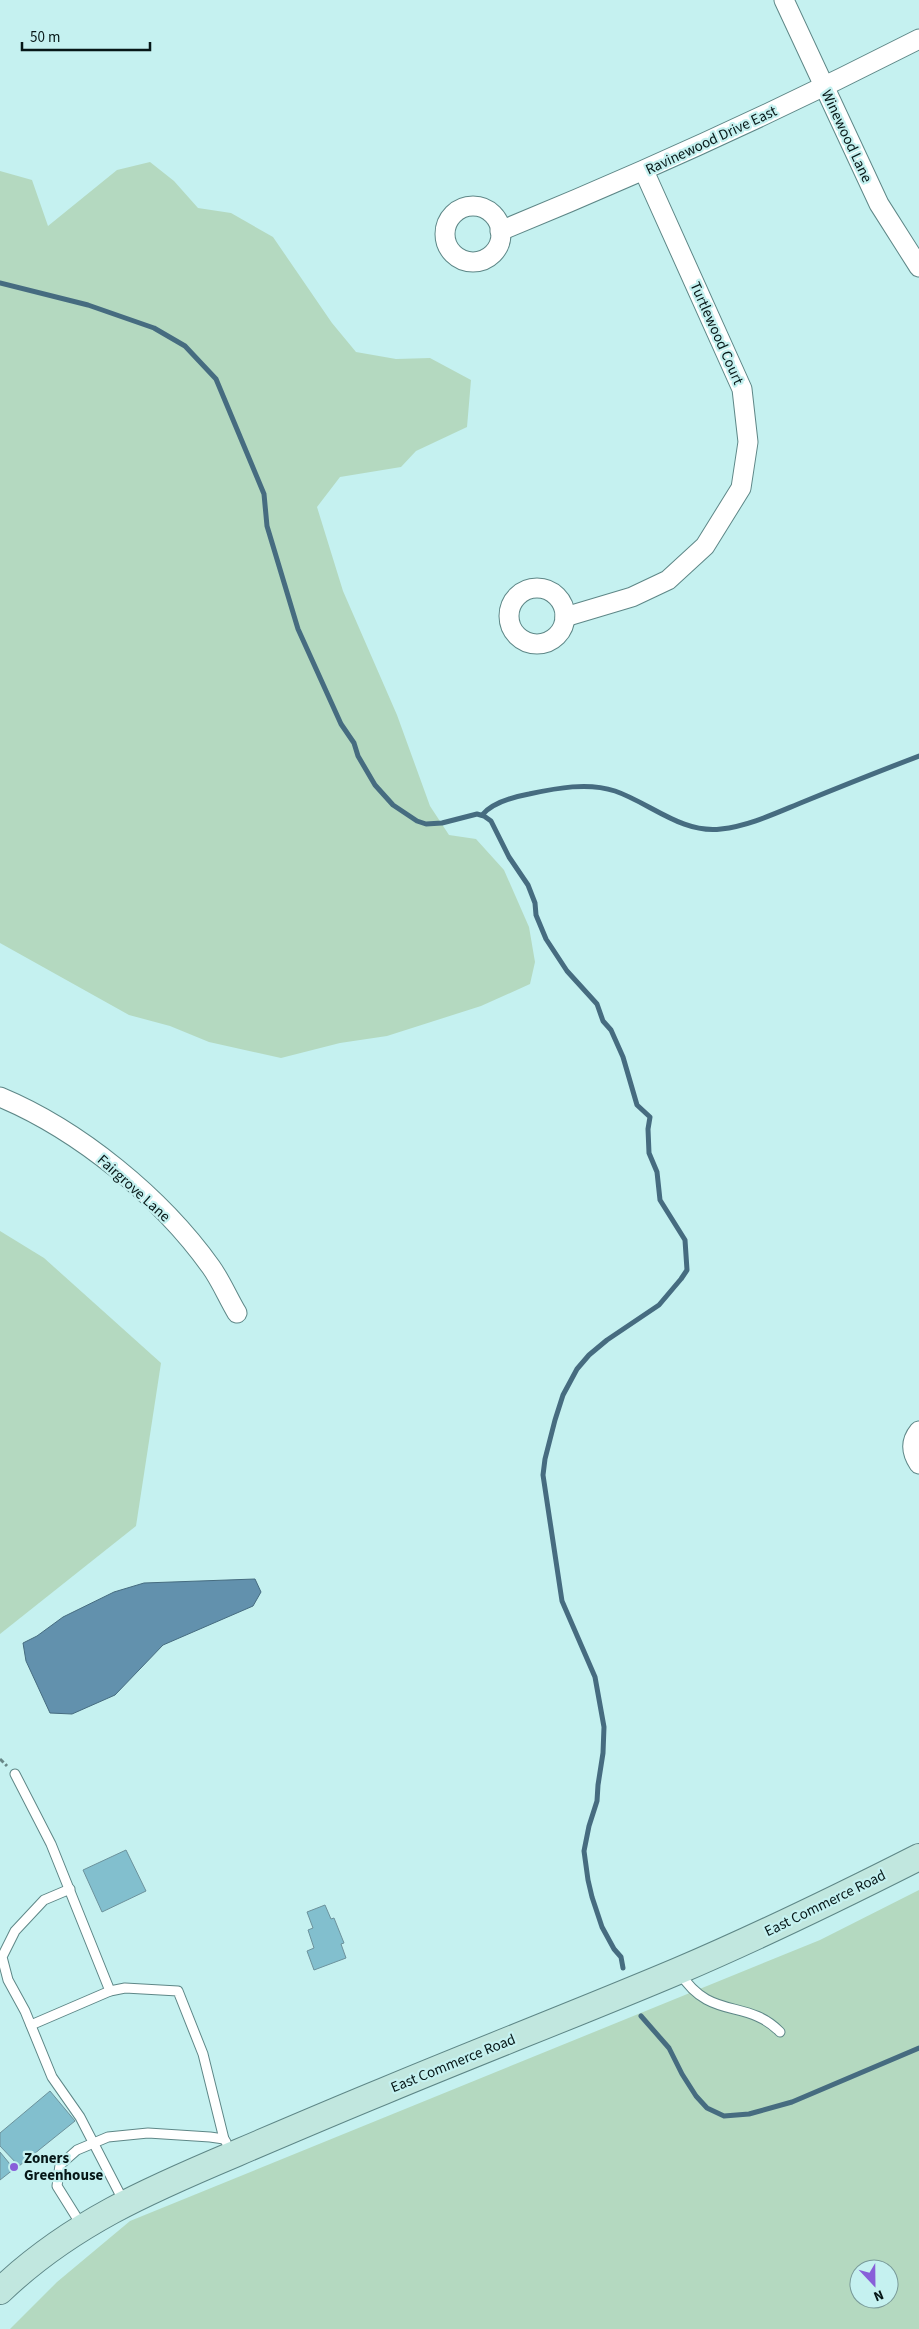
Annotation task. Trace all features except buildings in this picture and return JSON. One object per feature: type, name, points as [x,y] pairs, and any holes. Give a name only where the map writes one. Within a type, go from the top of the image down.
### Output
[{"type":"main road","name":"East Commerce Road","points":[[0,2291],[38,2258],[82,2226],[231,2146],[679,1970],[796,1918],[919,1856]]},
{"type":"street","name":"Winewood Lane","points":[[784,0],[879,204],[919,267]]},
{"type":"street","name":"Ravinewood Drive East","points":[[500,231],[644,170],[824,88],[919,39]]},
{"type":"street","name":"Turtlewood Court","points":[[565,617],[632,597],[668,580],[705,546],[741,488],[748,442],[742,389],[644,170]]},
{"type":"street","name":"Fairgrove Lane","points":[[0,1096],[19,1105],[83,1144],[126,1176],[190,1240],[212,1268],[237,1313]]},
{"type":"street","points":[[919,1430],[913,1438],[913,1454],[919,1464]]},
{"type":"lane","points":[[14,1774],[51,1844],[110,1991]]},
{"type":"lane","points":[[70,1889],[44,1900],[15,1931],[2,1957],[8,1980],[31,2025],[52,2077],[80,2117],[124,2202]]},
{"type":"lane","points":[[679,1970],[687,1984],[702,1998],[720,2007],[769,2020],[780,2032]]},
{"type":"lane","points":[[31,2025],[110,1991],[125,1988],[178,1990],[203,2054],[231,2146],[148,2133],[108,2137],[77,2150],[60,2165],[57,2186],[82,2226]]},
{"type":"green space","points":[[150,162],[174,181],[198,208],[231,213],[273,237],[332,323],[356,352],[396,359],[430,358],[471,380],[467,427],[416,451],[401,467],[340,477],[317,507],[343,591],[397,715],[430,806],[449,835],[476,839],[504,870],[529,927],[535,962],[530,984],[481,1006],[387,1036],[340,1043],[281,1058],[209,1042],[170,1026],[129,1015],[0,943],[0,171],[32,180],[48,226],[117,170]]},
{"type":"green space","points":[[0,1231],[44,1258],[161,1363],[136,1526],[0,1634]]},
{"type":"green space","points":[[919,1890],[919,2329],[10,2329],[57,2282],[130,2221],[820,1940]]},
{"type":"water","points":[[255,1579],[261,1592],[253,1606],[163,1645],[115,1695],[72,1714],[50,1713],[26,1661],[23,1643],[37,1636],[63,1617],[114,1592],[144,1583]]},
{"type":"waterway","points":[[0,283],[88,305],[154,328],[185,346],[216,379],[264,494],[267,526],[298,629],[341,724],[354,743],[358,756],[375,785],[393,805],[417,821],[426,824],[442,823],[477,814],[491,821],[509,857],[528,885],[535,903],[536,915],[546,939],[567,971],[597,1004],[603,1021],[611,1030],[623,1057],[637,1105],[650,1117],[648,1129],[649,1153],[657,1172],[660,1200],[685,1240],[687,1270],[659,1305],[607,1340],[589,1355],[577,1369],[563,1395],[545,1459],[543,1475],[562,1601],[595,1677],[604,1727],[597,1801],[584,1851],[588,1880],[602,1927],[614,1949],[621,1957],[623,1968]]},
{"type":"waterway","points":[[482,815],[497,803],[516,797],[561,788],[583,786],[615,791],[693,827],[721,829],[742,825],[762,818],[919,756]]},
{"type":"waterway","points":[[641,2016],[669,2048],[696,2096],[707,2108],[724,2116],[749,2114],[792,2102],[919,2048]]},
{"type":"place","name":"Zoners Greenhouse","points":[[14,2167]]}]
